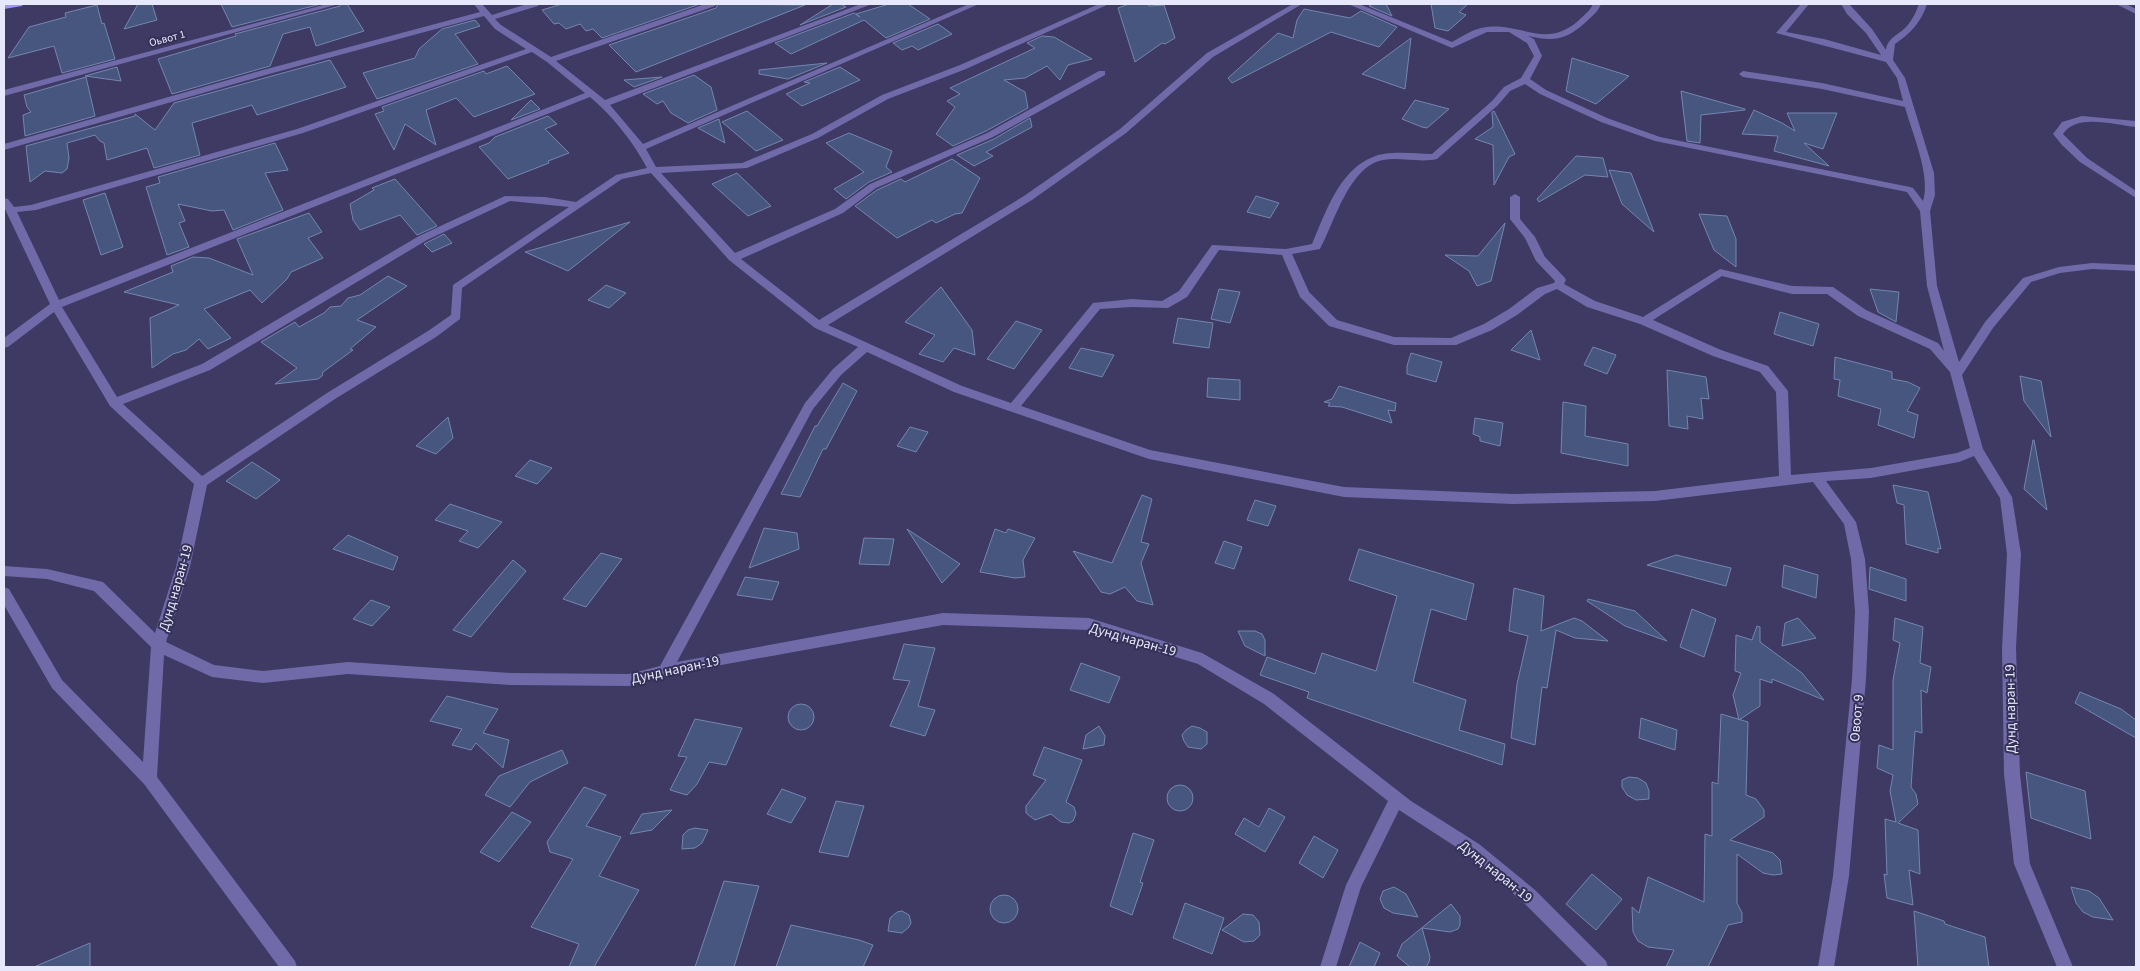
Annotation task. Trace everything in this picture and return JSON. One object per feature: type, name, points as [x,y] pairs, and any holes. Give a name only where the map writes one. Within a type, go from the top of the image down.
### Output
[{"type":"main road","points":[[4,7],[18,4]]},
{"type":"street","name":"Оьвот 1","points":[[4,93],[335,4]]},
{"type":"street","points":[[4,147],[266,72],[384,42],[484,12],[535,4]]},
{"type":"street","points":[[550,60],[712,4]]},
{"type":"street","points":[[604,104],[868,4]]},
{"type":"street","points":[[641,148],[975,4]]},
{"type":"street","points":[[7,206],[56,305],[114,403],[201,483],[331,396],[432,334],[456,316],[457,287],[619,177],[653,170],[744,166],[815,136],[885,98],[963,67],[1105,4]]},
{"type":"street","points":[[819,325],[1028,198],[1123,131],[1210,55],[1298,4]]},
{"type":"street","points":[[1352,4],[1452,45],[1476,32],[1487,29],[1512,30],[1551,39],[1570,33],[1595,9],[1597,4]]},
{"type":"street","points":[[1805,4],[1780,33],[1824,42],[1889,60]]},
{"type":"street","points":[[1845,4],[1850,12],[1869,31],[1901,78],[1929,173],[1930,195],[1925,211]]},
{"type":"street","points":[[1889,60],[1891,42],[1907,33],[1921,11],[1923,4]]},
{"type":"street","points":[[2120,4],[2136,12]]},
{"type":"street","points":[[484,12],[498,27],[550,60],[604,104],[641,148],[653,170],[733,258],[819,325],[958,389],[1149,454],[1344,492],[1512,499],[1645,496],[1785,480],[1817,479],[1889,470],[1959,458],[1977,450]]},
{"type":"street","points":[[1013,408],[1097,306],[1132,303],[1164,305],[1183,294],[1216,247],[1286,252],[1316,247],[1338,199],[1353,177],[1377,158],[1434,157],[1507,89],[1525,80],[1538,56],[1531,41],[1512,30]]},
{"type":"street","points":[[7,206],[32,208],[300,131],[533,49]]},
{"type":"street","points":[[733,258],[839,211],[873,186],[990,135],[1102,73]]},
{"type":"street","points":[[1742,74],[1822,86],[1909,104]]},
{"type":"street","points":[[1525,80],[1543,92],[1604,120],[1658,139],[1910,190],[1925,211]]},
{"type":"street","points":[[4,344],[56,305],[590,94]]},
{"type":"street","points":[[2136,124],[2082,119],[2064,124],[2058,134],[2063,142],[2082,157],[2136,195]]},
{"type":"street","points":[[1286,252],[1304,294],[1333,323],[1394,341],[1452,342],[1488,327],[1513,312],[1541,291],[1558,285],[1561,280],[1540,259],[1530,237],[1515,220],[1515,197]]},
{"type":"street","points":[[114,403],[206,367],[423,238],[509,198],[546,200],[578,206]]},
{"type":"street","name":"Дунд наран-19","points":[[1925,211],[1932,286],[1977,450],[2006,497],[2014,554],[2009,648],[2012,774],[2022,864],[2065,967]]},
{"type":"street","points":[[1644,321],[1720,272],[1792,290],[1829,290],[1862,313],[1934,346],[1956,375],[1989,325],[2027,280],[2059,270],[2092,266],[2136,268]]},
{"type":"street","points":[[1558,285],[1592,304],[1644,321],[1717,353],[1764,369],[1782,391],[1785,480]]},
{"type":"street","points":[[665,670],[809,406],[837,372],[865,346]]},
{"type":"street","name":"Овоот 9","points":[[1817,479],[1850,522],[1858,559],[1862,612],[1859,679],[1841,876],[1826,967]]},
{"type":"street","name":"Дунд наран-19","points":[[201,483],[183,567],[158,645],[212,671],[263,677],[348,668],[511,679],[630,680],[665,670],[943,619],[1089,624],[1202,659],[1269,700],[1397,799],[1473,849],[1528,896],[1600,967]]},
{"type":"street","points":[[4,571],[47,574],[98,586],[158,645],[149,779]]},
{"type":"street","points":[[4,593],[57,684],[149,779],[289,967]]},
{"type":"street","points":[[1328,967],[1354,885],[1397,799]]},
{"type":"building","points":[[138,4],[152,4],[157,20],[124,29]]},
{"type":"building","points":[[221,4],[321,4],[232,27]]},
{"type":"building","points":[[341,4],[347,4],[364,31],[316,46],[310,27],[283,34],[270,66],[172,94],[158,59],[236,36],[235,34],[340,6]]},
{"type":"building","points":[[562,4],[700,4],[602,38],[593,29],[586,31],[580,24],[566,29],[559,23],[554,24],[542,10]]},
{"type":"building","points":[[718,4],[805,5],[636,72],[609,45],[716,8]]},
{"type":"building","points":[[833,4],[841,4],[846,7],[800,25]]},
{"type":"building","points":[[889,4],[908,4],[930,19],[886,38],[864,20],[791,54],[775,43],[854,13],[860,17],[856,14]]},
{"type":"building","points":[[1129,4],[1164,5],[1175,38],[1165,44],[1162,43],[1135,62],[1118,8]]},
{"type":"building","points":[[1373,4],[1386,4],[1392,16],[1369,6]]},
{"type":"building","points":[[1431,4],[1468,4],[1459,12],[1466,15],[1448,31],[1435,28]]},
{"type":"building","points":[[97,5],[115,59],[62,73],[54,46],[8,58],[29,27],[66,17],[65,13]]},
{"type":"building","points":[[1304,9],[1350,18],[1361,11],[1397,27],[1379,47],[1331,32],[1232,83],[1228,78],[1278,33],[1293,38],[1297,20]]},
{"type":"building","points":[[475,20],[480,26],[455,34],[478,64],[377,99],[363,73],[415,58],[419,49],[442,29]]},
{"type":"building","points":[[938,24],[952,34],[918,50],[912,46],[902,50],[893,43]]},
{"type":"building","points":[[1042,36],[1054,37],[1092,59],[1068,65],[1060,80],[1047,66],[1025,78],[1004,80],[1025,92],[1028,108],[986,131],[953,146],[936,134],[955,107],[947,101],[960,94],[950,88],[1035,48],[1027,43]]},
{"type":"building","points":[[1411,38],[1405,89],[1362,74]]},
{"type":"building","points":[[1572,58],[1629,76],[1596,104],[1566,91]]},
{"type":"building","points":[[330,60],[346,87],[257,115],[252,105],[192,123],[200,155],[154,168],[147,148],[107,160],[104,143],[95,135],[67,143],[69,158],[67,169],[62,173],[45,171],[30,182],[26,146],[135,116],[135,114],[155,130],[174,103]]},
{"type":"building","points":[[827,63],[788,79],[759,74],[759,70]]},
{"type":"building","points":[[507,66],[535,94],[474,117],[456,98],[426,110],[436,145],[405,124],[394,150],[375,114],[384,111],[382,107],[484,71],[486,74]]},
{"type":"building","points":[[117,67],[121,81],[85,76]]},
{"type":"building","points":[[840,67],[860,80],[802,106],[786,94],[810,83],[804,82]]},
{"type":"building","points":[[694,75],[711,87],[717,110],[688,123],[671,113],[663,101],[657,104],[643,94]]},
{"type":"building","points":[[86,77],[95,116],[25,136],[23,115],[31,112],[27,107],[24,95]]},
{"type":"building","points":[[662,77],[634,87],[624,80]]},
{"type":"building","points":[[1681,91],[1745,110],[1701,115],[1700,143],[1687,141]]},
{"type":"building","points":[[531,100],[540,109],[511,120]]},
{"type":"building","points":[[1415,100],[1449,109],[1427,128],[1422,127],[1402,119]]},
{"type":"building","points":[[1754,110],[1795,131],[1787,113],[1837,113],[1823,149],[1804,143],[1829,166],[1774,151],[1778,136],[1742,134]]},
{"type":"building","points":[[747,111],[783,140],[756,151],[722,122]]},
{"type":"building","points":[[1494,111],[1515,154],[1509,157],[1494,185],[1493,145],[1475,139],[1493,127],[1492,112]]},
{"type":"building","points":[[548,116],[557,124],[545,129],[569,153],[548,161],[549,163],[508,179],[479,147],[489,143],[495,137]]},
{"type":"building","points":[[1030,118],[1032,127],[986,152],[993,156],[974,166],[957,155],[994,139]]},
{"type":"building","points":[[719,119],[725,143],[698,128]]},
{"type":"building","points":[[849,133],[892,151],[886,167],[892,172],[869,182],[846,199],[834,189],[864,172],[826,143]]},
{"type":"building","points":[[275,143],[288,170],[265,173],[283,210],[233,230],[224,210],[212,211],[178,204],[185,221],[179,223],[189,247],[167,255],[146,187],[160,183],[158,177]]},
{"type":"building","points":[[1576,156],[1603,158],[1608,177],[1585,175],[1539,202],[1537,199]]},
{"type":"building","points":[[952,159],[980,178],[962,213],[955,214],[936,223],[932,220],[897,238],[855,206],[877,190],[901,179],[905,182]]},
{"type":"building","points":[[1609,170],[1631,173],[1654,232],[1622,204]]},
{"type":"building","points":[[737,173],[771,206],[748,216],[712,184]]},
{"type":"building","points":[[395,179],[437,226],[417,235],[400,215],[360,230],[353,220],[350,204],[374,190],[372,188]]},
{"type":"building","points":[[105,193],[123,247],[101,255],[83,200]]},
{"type":"building","points":[[1256,196],[1279,203],[1270,218],[1247,212]]},
{"type":"building","points":[[309,213],[322,232],[308,238],[323,258],[291,272],[287,279],[262,303],[250,290],[204,309],[231,338],[208,349],[199,339],[186,350],[173,354],[152,368],[150,318],[179,305],[124,292],[173,272],[171,266],[193,257],[209,258],[253,275],[237,239]]},
{"type":"building","points":[[1699,214],[1727,216],[1736,239],[1736,267],[1714,250]]},
{"type":"building","points":[[630,222],[568,271],[525,252]]},
{"type":"building","points":[[1505,223],[1491,281],[1477,286],[1469,271],[1445,255],[1478,256]]},
{"type":"building","points":[[444,234],[452,243],[432,252],[424,244]]},
{"type":"building","points":[[388,276],[407,286],[357,320],[376,327],[350,349],[353,350],[323,372],[322,376],[318,379],[275,384],[297,368],[261,342],[295,322],[299,327],[324,313],[330,307],[341,306],[348,298],[360,295]]},
{"type":"building","points":[[606,285],[626,293],[609,308],[588,300]]},
{"type":"building","points":[[941,287],[972,330],[975,355],[954,348],[943,362],[919,354],[935,335],[905,322]]},
{"type":"building","points":[[1219,289],[1240,292],[1230,323],[1211,319]]},
{"type":"building","points":[[1870,289],[1899,292],[1896,322],[1878,312]]},
{"type":"building","points":[[1780,312],[1819,324],[1813,346],[1774,334]]},
{"type":"building","points":[[1178,318],[1213,323],[1209,348],[1173,343]]},
{"type":"building","points":[[1016,321],[1042,330],[1014,369],[987,359]]},
{"type":"building","points":[[1531,330],[1540,360],[1511,350]]},
{"type":"building","points":[[1593,347],[1616,355],[1607,374],[1584,365]]},
{"type":"building","points":[[1081,348],[1114,355],[1102,377],[1069,368]]},
{"type":"building","points":[[1411,353],[1442,362],[1436,382],[1407,374]]},
{"type":"building","points":[[1835,357],[1892,372],[1892,379],[1908,382],[1920,388],[1907,411],[1918,415],[1914,438],[1878,425],[1881,409],[1838,396],[1840,380],[1834,379]]},
{"type":"building","points":[[1667,370],[1706,377],[1709,399],[1701,398],[1703,419],[1687,416],[1688,429],[1669,426]]},
{"type":"building","points":[[2020,376],[2041,381],[2051,437],[2024,401]]},
{"type":"building","points":[[1208,378],[1240,380],[1240,400],[1207,397]]},
{"type":"building","points":[[843,383],[857,391],[826,449],[823,449],[800,497],[781,494],[815,426],[817,426]]},
{"type":"building","points":[[1339,386],[1396,403],[1395,411],[1388,410],[1392,423],[1342,407],[1328,406],[1330,403],[1324,402],[1332,399]]},
{"type":"building","points":[[1563,402],[1586,406],[1585,436],[1628,444],[1628,466],[1561,453]]},
{"type":"building","points":[[448,417],[453,438],[436,454],[416,446]]},
{"type":"building","points":[[1475,418],[1503,423],[1500,446],[1480,441],[1480,437],[1473,434]]},
{"type":"building","points":[[910,427],[928,432],[916,452],[897,446]]},
{"type":"building","points":[[2034,440],[2047,510],[2024,489]]},
{"type":"building","points":[[530,460],[552,468],[537,484],[515,476]]},
{"type":"building","points":[[252,462],[280,480],[256,499],[226,481]]},
{"type":"building","points":[[1893,485],[1928,492],[1941,549],[1938,548],[1938,553],[1906,544],[1904,505],[1897,503]]},
{"type":"building","points":[[1142,495],[1152,499],[1141,542],[1149,544],[1141,563],[1153,605],[1137,601],[1125,587],[1110,594],[1101,592],[1073,551],[1112,563]]},
{"type":"building","points":[[1255,500],[1276,506],[1268,526],[1247,520]]},
{"type":"building","points":[[450,504],[502,522],[478,548],[459,541],[468,531],[435,520]]},
{"type":"building","points":[[764,528],[797,533],[799,549],[749,568]]},
{"type":"building","points":[[907,529],[960,564],[942,583]]},
{"type":"building","points":[[995,529],[1006,533],[1008,529],[1035,538],[1023,560],[1025,577],[1015,578],[980,572]]},
{"type":"building","points":[[348,535],[398,557],[393,570],[333,549]]},
{"type":"building","points":[[864,538],[894,539],[889,565],[859,564]]},
{"type":"building","points":[[1224,541],[1242,547],[1234,569],[1215,563]]},
{"type":"building","points":[[1359,549],[1474,584],[1466,620],[1431,609],[1413,682],[1466,700],[1459,730],[1505,744],[1502,765],[1307,698],[1309,692],[1260,675],[1267,657],[1315,674],[1322,653],[1376,671],[1397,596],[1349,580]]},
{"type":"building","points":[[601,553],[622,559],[586,607],[563,599]]},
{"type":"building","points":[[1676,555],[1731,568],[1726,586],[1647,565]]},
{"type":"building","points":[[513,560],[526,571],[471,637],[453,630]]},
{"type":"building","points":[[1784,565],[1818,575],[1816,598],[1782,587]]},
{"type":"building","points":[[1870,567],[1906,579],[1906,601],[1869,589]]},
{"type":"building","points":[[745,577],[779,582],[772,600],[737,595]]},
{"type":"building","points":[[1514,588],[1544,596],[1541,631],[1574,618],[1582,621],[1608,641],[1575,638],[1556,630],[1547,688],[1542,687],[1535,745],[1511,738],[1517,684],[1528,636],[1509,631]]},
{"type":"building","points":[[1588,599],[1635,611],[1667,641],[1625,626],[1587,601]]},
{"type":"building","points":[[371,600],[390,607],[372,626],[353,619]]},
{"type":"building","points":[[1692,609],[1716,619],[1704,657],[1680,647]]},
{"type":"building","points":[[1798,618],[1816,638],[1782,646],[1785,623]]},
{"type":"building","points":[[1895,618],[1923,627],[1920,663],[1931,667],[1927,693],[1921,690],[1922,733],[1915,731],[1911,787],[1916,794],[1918,804],[1898,823],[1918,830],[1920,874],[1909,870],[1913,905],[1887,898],[1884,874],[1887,875],[1885,819],[1896,822],[1890,791],[1893,775],[1877,768],[1879,745],[1893,750],[1893,680],[1900,643],[1893,640]]},
{"type":"building","points":[[1757,626],[1760,627],[1760,642],[1802,673],[1824,700],[1772,679],[1772,683],[1760,679],[1760,706],[1739,720],[1733,695],[1741,673],[1735,671],[1736,635],[1752,640]]},
{"type":"building","points":[[1238,631],[1255,631],[1262,634],[1265,640],[1265,656],[1245,646]]},
{"type":"building","points":[[904,644],[935,648],[918,706],[935,710],[925,736],[890,726],[910,681],[893,679]]},
{"type":"building","points":[[1081,663],[1120,677],[1109,703],[1070,690]]},
{"type":"building","points":[[2080,692],[2121,709],[2136,720],[2136,738],[2075,703]]},
{"type":"building","points":[[447,696],[498,709],[483,733],[509,740],[503,768],[476,743],[471,750],[452,745],[462,729],[430,721]]},
{"type":"building","points":[[801,704],[810,708],[814,717],[810,726],[801,730],[792,726],[788,717],[792,708]]},
{"type":"building","points":[[1721,714],[1748,722],[1746,795],[1756,799],[1764,810],[1764,817],[1730,840],[1773,853],[1780,860],[1782,874],[1763,873],[1737,854],[1737,903],[1742,913],[1742,922],[1728,925],[1708,967],[1666,967],[1674,950],[1648,947],[1638,941],[1633,932],[1632,907],[1639,913],[1648,877],[1704,902],[1705,834],[1712,836],[1712,782],[1718,784]]},
{"type":"building","points":[[1641,718],[1677,730],[1675,750],[1639,738]]},
{"type":"building","points":[[695,719],[742,728],[726,765],[709,762],[697,784],[687,795],[670,790],[687,757],[678,756]]},
{"type":"building","points":[[1099,726],[1105,736],[1104,745],[1083,749],[1086,735]]},
{"type":"building","points":[[1192,726],[1207,732],[1207,744],[1201,749],[1188,747],[1184,741],[1182,735]]},
{"type":"building","points":[[1044,747],[1082,760],[1066,802],[1074,807],[1076,814],[1073,821],[1069,823],[1061,822],[1051,814],[1035,820],[1026,813],[1026,806],[1046,780],[1033,775]]},
{"type":"building","points":[[562,750],[568,763],[530,782],[510,807],[485,795],[499,776]]},
{"type":"building","points":[[2026,772],[2085,791],[2091,839],[2031,818]]},
{"type":"building","points":[[1629,777],[1638,778],[1646,783],[1649,799],[1636,800],[1627,795],[1622,787],[1622,780]]},
{"type":"building","points":[[1180,785],[1189,789],[1193,798],[1189,807],[1180,811],[1171,807],[1167,798],[1171,789]]},
{"type":"building","points":[[584,787],[606,795],[586,826],[621,837],[599,876],[639,890],[594,967],[569,967],[579,944],[531,927],[573,859],[550,852],[547,842]]},
{"type":"building","points":[[782,789],[806,798],[791,823],[767,814]]},
{"type":"building","points":[[836,801],[864,806],[848,857],[819,852]]},
{"type":"building","points":[[1269,808],[1285,817],[1265,852],[1235,834],[1244,818],[1259,827]]},
{"type":"building","points":[[672,810],[652,830],[630,834],[642,814]]},
{"type":"building","points":[[512,812],[531,822],[499,862],[480,852]]},
{"type":"building","points":[[695,828],[708,830],[702,843],[695,848],[682,849],[683,835],[688,830]]},
{"type":"building","points":[[1133,833],[1154,840],[1140,882],[1143,883],[1132,915],[1110,906]]},
{"type":"building","points":[[1314,836],[1338,850],[1323,878],[1299,863]]},
{"type":"building","points":[[1592,874],[1622,899],[1596,930],[1566,904]]},
{"type":"building","points":[[724,881],[759,886],[734,967],[695,967]]},
{"type":"building","points":[[1394,887],[1406,894],[1418,917],[1393,913],[1384,908],[1380,899],[1383,891]]},
{"type":"building","points":[[2071,887],[2089,891],[2099,898],[2113,920],[2093,917],[2083,912],[2076,903]]},
{"type":"building","points":[[1004,895],[1014,899],[1018,909],[1014,919],[1004,923],[994,919],[990,909],[994,899]]},
{"type":"building","points":[[1185,903],[1224,918],[1212,954],[1173,938]]},
{"type":"building","points":[[1451,904],[1460,916],[1458,929],[1450,932],[1422,928],[1430,957],[1429,962],[1426,967],[1410,967],[1397,956],[1402,944]]},
{"type":"building","points":[[902,911],[909,915],[911,923],[909,927],[902,933],[888,931],[890,918],[897,912]]},
{"type":"building","points":[[1914,911],[1944,921],[1945,924],[1985,937],[1989,967],[1918,967]]},
{"type":"building","points":[[1243,914],[1253,915],[1259,922],[1260,935],[1254,941],[1244,942],[1222,930]]},
{"type":"building","points":[[791,925],[859,940],[873,945],[863,967],[776,967]]},
{"type":"building","points":[[1360,942],[1380,953],[1374,967],[1349,967]]},
{"type":"building","points":[[90,943],[90,967],[34,967]]}]
